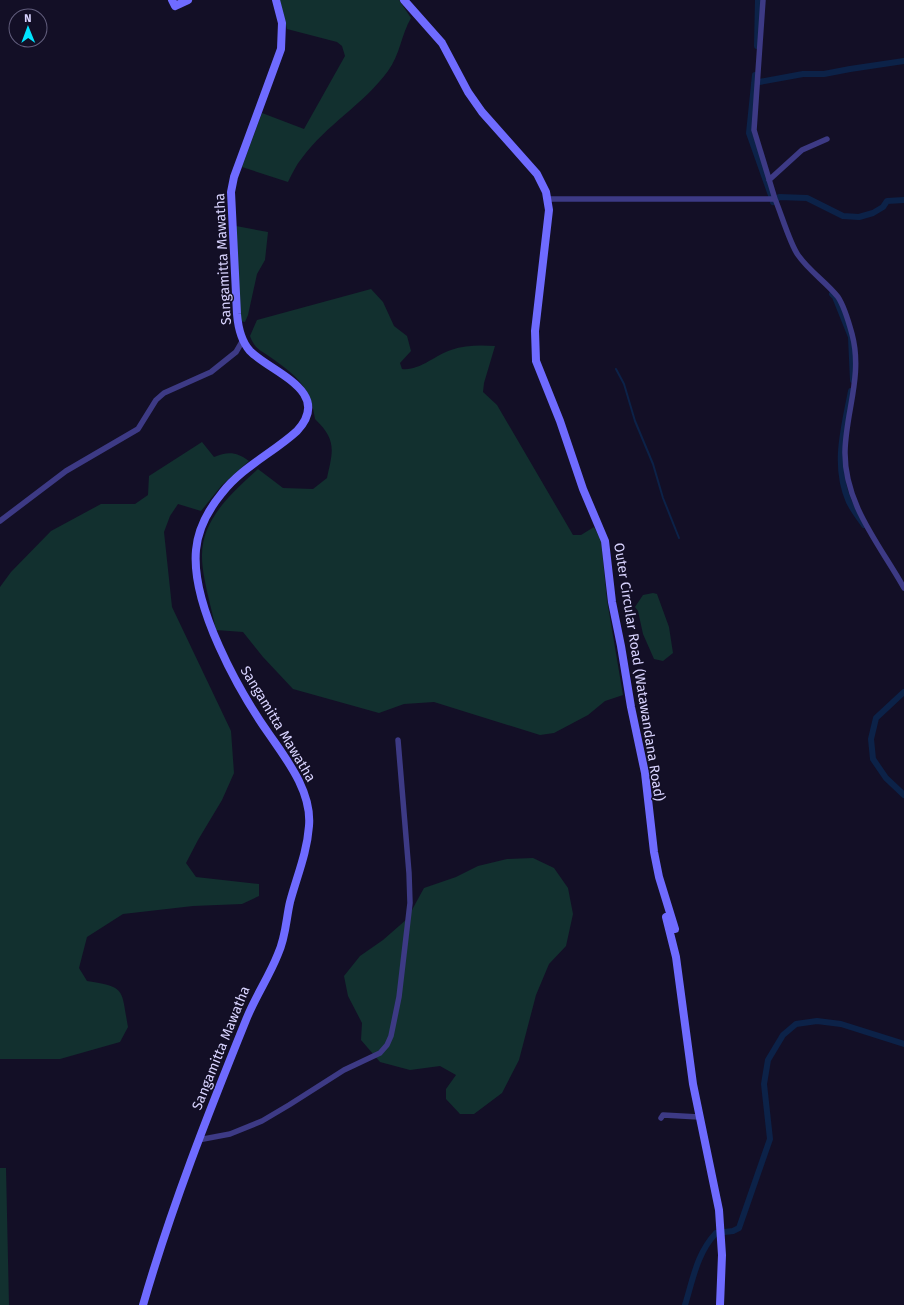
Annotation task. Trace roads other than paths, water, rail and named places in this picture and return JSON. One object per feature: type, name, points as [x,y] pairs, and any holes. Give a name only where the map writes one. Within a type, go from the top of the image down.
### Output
[{"type":"main road","points":[[172,0],[175,6],[188,0]]},
{"type":"main road","name":"Sangamitta Mawatha","points":[[143,1305],[172,1212],[198,1140],[252,1005],[280,951],[286,930],[290,902],[307,842],[309,826],[306,800],[299,783],[290,766],[240,691],[214,634],[206,610],[197,572],[196,552],[198,537],[210,509],[223,491],[242,473],[297,431],[304,423],[307,413],[306,400],[300,389],[289,378],[253,354],[243,340],[237,314],[231,192],[234,177],[281,49],[282,23],[276,0]]},
{"type":"main road","name":"Outer Circular Road (Watawandana Road)","points":[[404,0],[442,43],[468,92],[482,112],[537,174],[544,185],[548,198],[548,217],[535,331],[536,361],[560,421],[579,479],[606,548],[612,602],[622,646],[630,708],[645,773],[654,852],[659,877],[675,929],[666,918],[676,957],[693,1084],[714,1182],[721,1239],[720,1305]]},
{"type":"street","points":[[763,0],[754,130],[769,180],[798,255],[838,298],[852,335],[855,358],[855,387],[849,415],[845,451],[847,479],[856,508],[904,588]]},
{"type":"street","points":[[769,180],[802,150],[827,139]]},
{"type":"street","points":[[548,198],[776,199]]},
{"type":"street","points":[[0,521],[66,472],[138,429],[156,400],[164,393],[211,372],[236,352],[243,340]]},
{"type":"street","points":[[198,1140],[230,1134],[262,1120],[289,1105],[344,1070],[380,1053],[387,1045],[391,1036],[399,997],[410,903],[410,873],[398,740]]},
{"type":"street","points":[[661,1118],[663,1115],[700,1117]]},
{"type":"waterway","points":[[757,46],[758,0]]},
{"type":"waterway","points":[[754,83],[803,74],[824,74],[904,61]]},
{"type":"waterway","points":[[755,75],[749,133],[773,201]]},
{"type":"waterway","points":[[773,202],[779,197],[807,198],[843,216],[859,217],[873,213],[883,207],[887,201],[904,200]]},
{"type":"waterway","points":[[832,294],[835,297],[851,337],[853,380]]},
{"type":"waterway","points":[[616,369],[624,384],[635,421],[653,464],[663,498],[679,538]]},
{"type":"waterway","points":[[851,391],[841,446],[842,474],[844,488],[849,502],[864,525]]},
{"type":"waterway","points":[[904,692],[876,718],[871,739],[873,759],[886,778],[904,795]]},
{"type":"waterway","points":[[685,1305],[696,1267],[704,1249],[716,1233],[733,1231],[739,1228],[770,1139],[764,1084],[768,1060],[783,1035],[796,1024],[817,1021],[841,1024],[904,1044]]}]
